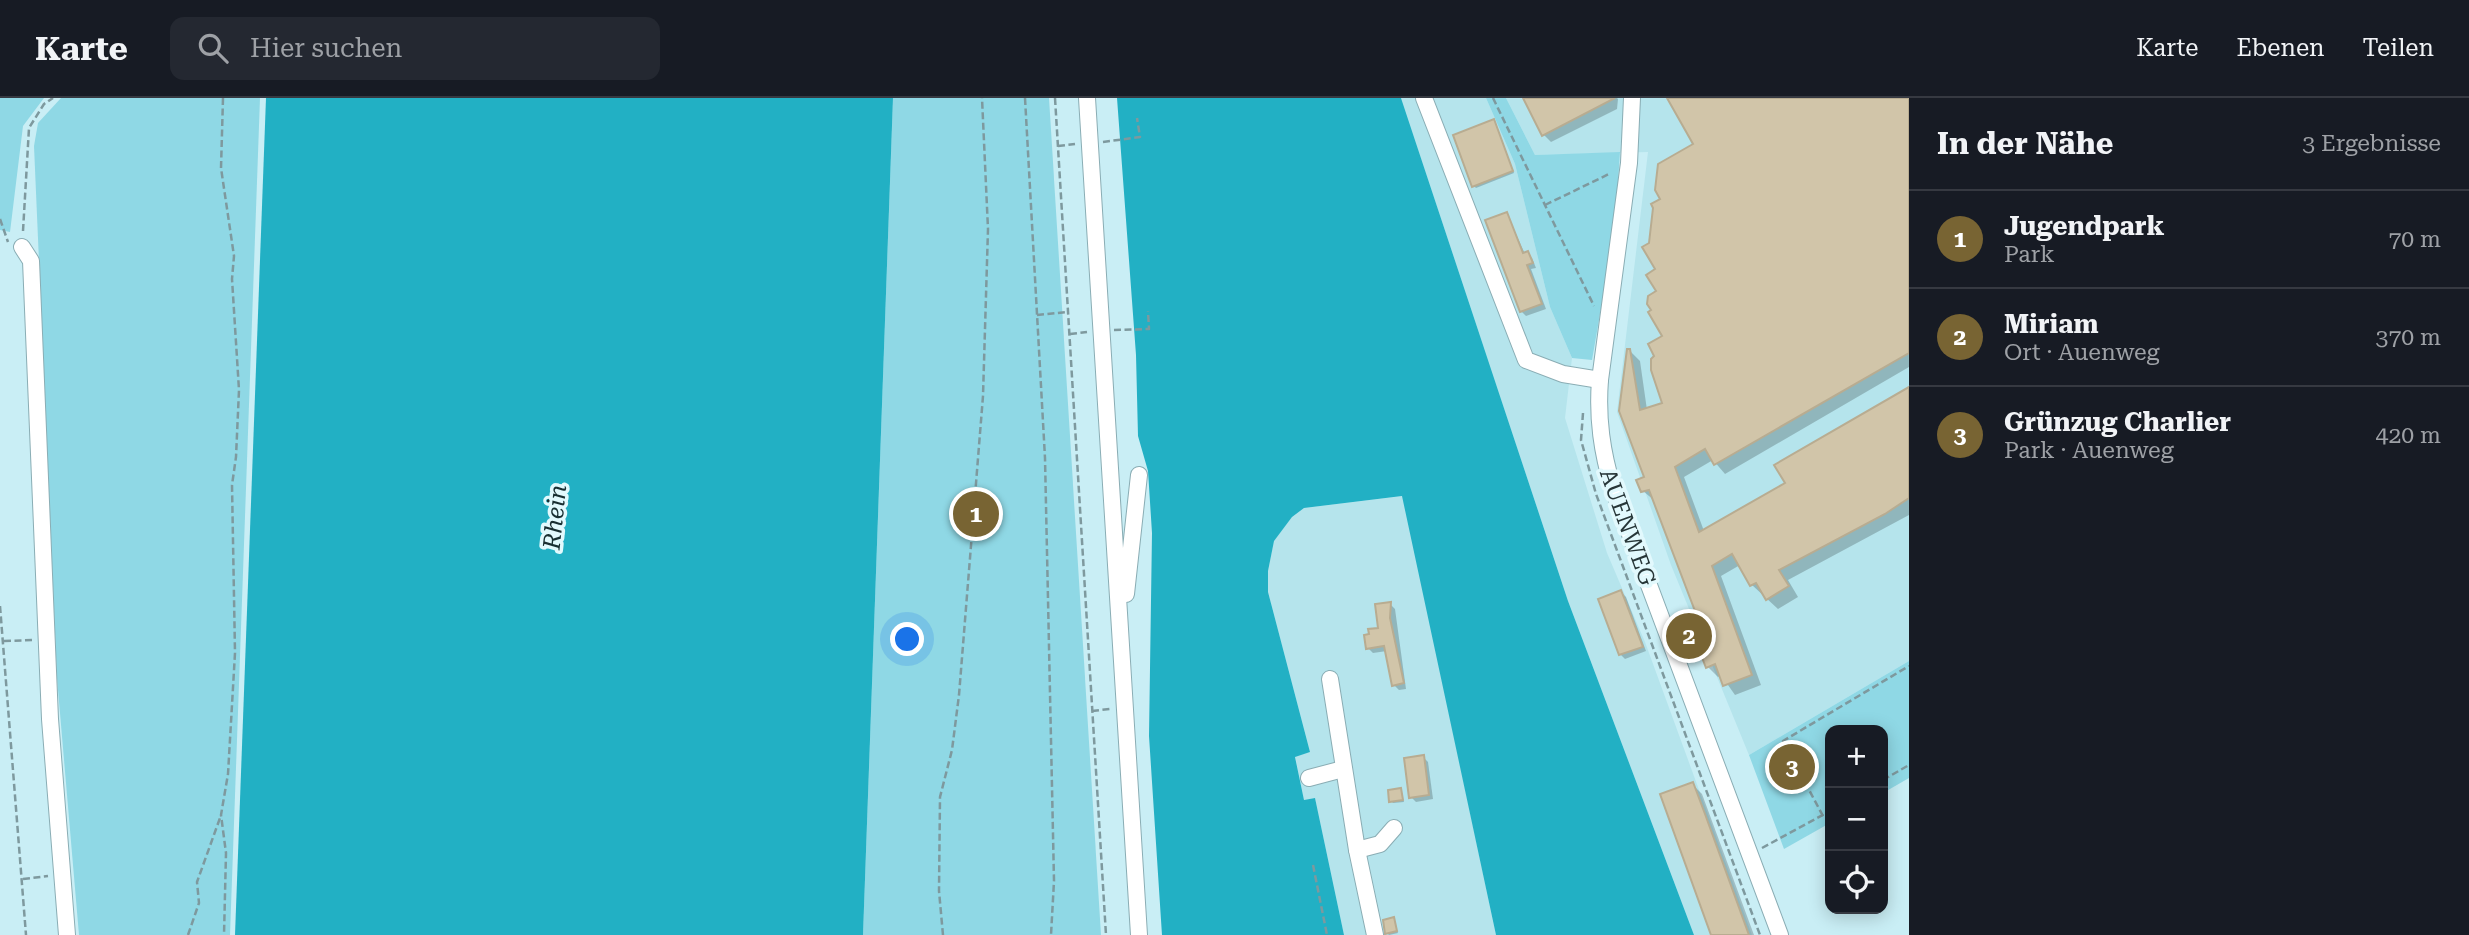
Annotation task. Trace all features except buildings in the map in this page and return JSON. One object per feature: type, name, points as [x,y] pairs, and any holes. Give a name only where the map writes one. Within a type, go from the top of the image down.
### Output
[{"type":"street","points":[[1087,98],[1139,935]]},
{"type":"street","points":[[1424,98],[1526,360],[1563,374],[1600,380]]},
{"type":"street","name":"AUENWEG","points":[[1632,98],[1629,163],[1597,412],[1602,452],[1613,489],[1780,935]]},
{"type":"street","points":[[22,247],[31,261],[50,719],[67,935]]},
{"type":"street","points":[[1121,635],[1139,475]]},
{"type":"street","points":[[1330,679],[1357,850],[1375,935]]},
{"type":"street","points":[[1309,778],[1343,769]]},
{"type":"street","points":[[1357,850],[1380,844],[1394,828]]},
{"type":"path","points":[[44,104],[45,98]]},
{"type":"path","points":[[22,247],[29,128],[44,104],[52,98]]},
{"type":"path","points":[[187,935],[199,902],[197,881],[221,815],[228,774],[235,653],[232,485],[239,390],[232,290],[234,256],[221,168],[223,98]]},
{"type":"path","points":[[943,935],[939,891],[940,797],[952,750],[959,695],[984,396],[988,229],[982,98]]},
{"type":"path","points":[[1025,98],[1049,620],[1054,881],[1051,935]]},
{"type":"path","points":[[1055,98],[1106,935]]},
{"type":"path","points":[[1493,98],[1596,311]]},
{"type":"path","points":[[1090,143],[1140,137],[1137,118]]},
{"type":"path","points":[[1545,205],[1629,163]]},
{"type":"path","points":[[0,219],[9,245],[0,248]]},
{"type":"path","points":[[1070,334],[1149,328],[1148,311]]},
{"type":"path","points":[[1037,315],[1069,312]]},
{"type":"path","points":[[1581,440],[1600,504],[1759,935]]},
{"type":"path","points":[[0,606],[26,935]]},
{"type":"path","points":[[3,641],[36,640]]},
{"type":"path","points":[[1749,853],[1823,816],[1783,741],[1909,666]]},
{"type":"path","points":[[1888,777],[1909,765]]},
{"type":"path","points":[[221,815],[226,853],[224,935]]},
{"type":"path","points":[[1312,865],[1326,935]]},
{"type":"path","points":[[22,879],[47,876]]},
{"type":"shaded area","points":[[0,98],[44,98],[23,126],[10,232],[0,230]]},
{"type":"shaded area","points":[[61,98],[260,98],[230,935],[79,935],[57,678],[34,146],[38,123]]},
{"type":"shaded area","points":[[893,98],[1049,98],[1101,935],[863,935]]},
{"type":"shaded area","points":[[1401,98],[1486,98],[1515,164],[1550,307],[1572,358],[1565,418],[1607,553],[1645,642],[1752,935],[1694,935],[1568,601]]},
{"type":"shaded area","points":[[1486,98],[1506,98],[1535,155],[1620,152],[1615,228],[1592,360],[1572,358],[1550,307],[1515,164]]},
{"type":"shaded area","points":[[1506,98],[1909,98],[1909,661],[1749,755],[1671,565],[1617,412],[1648,152],[1535,155]]},
{"type":"shaded area","points":[[1403,496],[1496,935],[1344,935],[1315,798],[1304,800],[1295,756],[1310,752],[1268,592],[1268,571],[1274,540],[1292,517],[1304,508]]},
{"type":"shaded area","points":[[1909,661],[1909,778],[1888,790],[1888,725],[1825,725],[1825,826],[1784,849],[1749,755]]},
{"type":"water","name":"Rhein","points":[[266,98],[893,98],[863,935],[235,935]]},
{"type":"water","points":[[1117,98],[1401,98],[1568,601],[1694,935],[1496,935],[1402,496],[1304,508],[1292,517],[1274,541],[1268,571],[1268,592],[1310,752],[1295,757],[1304,800],[1315,798],[1344,935],[1162,935],[1149,736],[1152,533],[1148,471],[1138,436],[1136,355]]},
{"type":"place","name":"Jugendpark","points":[[976,514]]},
{"type":"place","name":"Miriam","points":[[1689,636]]},
{"type":"place","name":"Grünzug Charlier","points":[[1792,767]]}]
